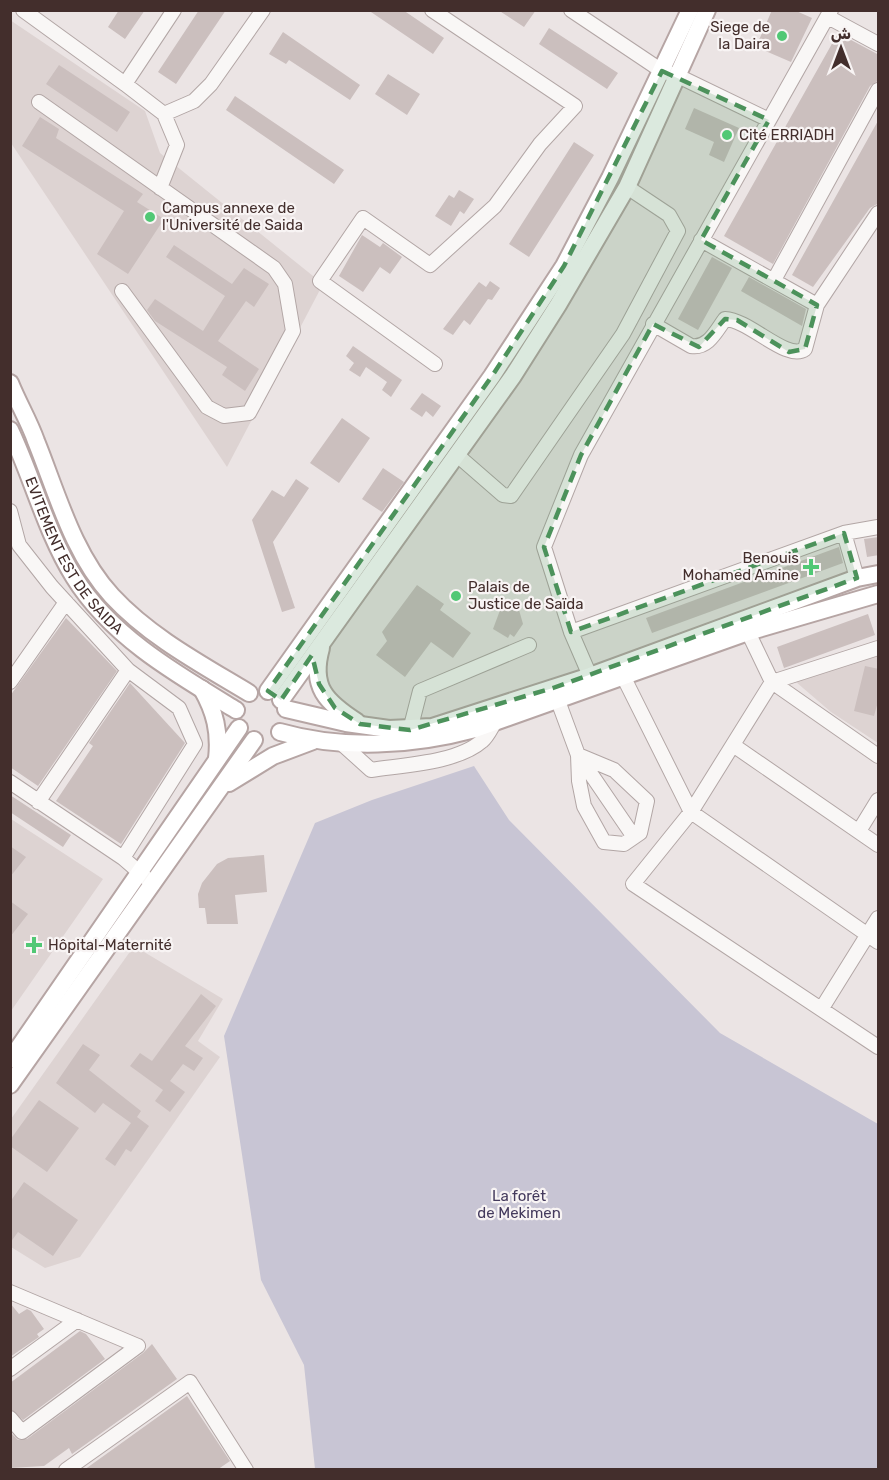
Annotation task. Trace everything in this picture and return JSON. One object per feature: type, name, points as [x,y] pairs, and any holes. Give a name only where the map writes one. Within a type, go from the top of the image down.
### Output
[{"type":"main road","points":[[278,700],[457,455],[558,306],[627,187],[670,74],[690,10]]},
{"type":"main road","points":[[239,729],[254,740],[271,739],[280,732],[285,724],[278,700],[564,266],[708,10]]},
{"type":"main road","points":[[10,383],[74,536],[91,567],[111,595],[141,623],[173,647],[249,693],[278,700],[346,723],[410,730],[456,720],[624,678],[748,632],[879,594]]},
{"type":"main road","name":"EVITEMENT EST DE SAIDA","points":[[10,430],[57,544],[74,578],[96,607],[128,637],[163,663],[236,710]]},
{"type":"main road","points":[[280,732],[313,741],[341,743],[438,739],[495,722],[590,676],[857,578],[879,574]]},
{"type":"main road","points":[[324,638],[316,665],[319,684],[335,708],[360,724]]},
{"type":"main road","points":[[202,689],[212,709],[218,730],[217,760]]},
{"type":"main road","points":[[10,1084],[147,879],[217,760],[239,729],[236,710],[242,698],[249,693]]},
{"type":"main road","points":[[10,1059],[147,879],[219,791],[254,740]]},
{"type":"main road","points":[[219,791],[273,756],[313,741]]},
{"type":"street","points":[[23,10],[164,114],[177,145],[160,188]]},
{"type":"street","points":[[124,84],[174,10]]},
{"type":"street","points":[[164,114],[194,101],[211,84],[263,10]]},
{"type":"street","points":[[432,10],[575,106],[540,144],[495,206],[430,265],[363,218],[320,281],[435,364]]},
{"type":"street","points":[[578,12],[670,74],[768,120]]},
{"type":"street","points":[[590,676],[571,632],[544,547],[581,455],[829,14],[879,44]]},
{"type":"street","points":[[774,280],[879,90]]},
{"type":"street","points":[[39,102],[274,268],[285,284],[293,331],[249,413],[224,416],[207,407],[122,291]]},
{"type":"street","points":[[457,455],[503,495],[511,496],[623,334],[678,231],[669,215],[627,187]]},
{"type":"street","points":[[653,324],[699,347],[705,345],[725,319],[737,320],[789,352],[800,353],[805,349],[817,305],[879,213]]},
{"type":"street","points":[[701,240],[817,305]]},
{"type":"street","points":[[10,511],[19,545],[66,602],[128,670],[179,708],[195,744],[123,858]]},
{"type":"street","points":[[571,632],[844,533],[879,527]]},
{"type":"street","points":[[844,533],[857,578]]},
{"type":"street","points":[[12,678],[66,602]]},
{"type":"street","points":[[748,632],[772,682],[879,756]]},
{"type":"street","points":[[410,730],[420,691],[529,645]]},
{"type":"street","points":[[879,648],[772,682],[691,812],[633,884],[879,1047]]},
{"type":"street","points":[[38,802],[128,670]]},
{"type":"street","points":[[624,678],[691,812],[873,938]]},
{"type":"street","points":[[555,694],[578,755],[634,837]]},
{"type":"street","points":[[341,743],[371,770],[435,761],[472,749],[484,740],[495,722]]},
{"type":"street","points":[[733,745],[879,845]]},
{"type":"street","points":[[578,755],[614,770],[647,801],[640,833],[624,844],[604,842],[584,806],[579,781],[578,755]]},
{"type":"street","points":[[10,782],[123,858],[147,879]]},
{"type":"street","points":[[858,831],[879,800]]},
{"type":"street","points":[[822,1008],[873,938],[879,918]]},
{"type":"street","points":[[10,1292],[138,1346],[22,1432],[10,1418]]},
{"type":"street","points":[[10,1369],[77,1320]]},
{"type":"street","points":[[66,1470],[190,1382],[241,1468]]},
{"type":"highlighted area","points":[[662,71],[769,120],[701,240],[817,305],[805,349],[789,352],[737,320],[725,319],[699,347],[653,324],[581,455],[544,547],[571,632],[844,533],[857,578],[553,688],[410,730],[360,724],[335,708],[319,684],[312,655],[281,700],[268,691],[492,376],[564,266]]},
{"type":"shaded area","name":"Campus annexe de l'Université de Saida","points":[[10,20],[145,111],[160,153],[323,284],[227,467],[11,143]]},
{"type":"shaded area","points":[[878,655],[878,743],[831,712],[796,682]]},
{"type":"shaded area","name":"Hôpital-Maternité","points":[[11,819],[103,879],[11,1011]]},
{"type":"shaded area","points":[[134,946],[223,999],[198,1041],[220,1057],[80,1257],[45,1268],[11,1247],[11,1119]]},
{"type":"green space","name":"La forêt de Mekimen","points":[[474,766],[509,820],[720,1033],[878,1124],[878,1469],[315,1469],[304,1365],[261,1280],[224,1036],[315,823],[372,800]]},
{"type":"building","points":[[119,10],[145,10],[125,39],[108,27]]},
{"type":"building","points":[[199,10],[226,10],[176,84],[158,72]]},
{"type":"building","points":[[368,10],[403,10],[444,38],[433,54]]},
{"type":"building","points":[[498,10],[536,10],[524,27]]},
{"type":"building","name":"Siege de la Daira","points":[[772,10],[794,10],[812,18],[791,62],[756,47]]},
{"type":"building","points":[[549,28],[618,73],[607,89],[539,44]]},
{"type":"building","points":[[283,32],[360,85],[350,100],[289,60],[286,64],[269,54]]},
{"type":"building","points":[[838,33],[879,55],[879,80],[870,86],[773,264],[724,236]]},
{"type":"building","points":[[59,65],[130,112],[117,132],[46,84]]},
{"type":"building","points":[[388,74],[420,94],[407,115],[375,94]]},
{"type":"building","points":[[235,96],[344,170],[334,184],[226,110]]},
{"type":"building","name":"Cité ERRIADH","points":[[694,108],[739,128],[724,162],[709,155],[714,142],[685,129]]},
{"type":"building","points":[[40,117],[59,129],[56,138],[143,194],[137,202],[164,219],[128,274],[97,254],[124,211],[22,146]]},
{"type":"building","points":[[879,119],[879,203],[870,208],[813,287],[792,275]]},
{"type":"building","points":[[574,142],[594,155],[529,257],[509,244]]},
{"type":"building","points":[[459,190],[474,199],[464,214],[460,211],[451,226],[435,216],[449,195],[454,198]]},
{"type":"building","points":[[362,235],[380,247],[383,243],[402,257],[390,274],[380,267],[363,292],[339,276]]},
{"type":"building","points":[[174,245],[232,284],[244,268],[269,284],[254,307],[246,301],[218,341],[259,369],[245,391],[222,375],[227,367],[155,321],[147,310],[155,299],[203,331],[225,296],[166,257]]},
{"type":"building","points":[[712,257],[732,268],[698,330],[678,319]]},
{"type":"building","points":[[749,277],[806,309],[802,326],[741,291]]},
{"type":"building","points":[[490,281],[500,288],[492,300],[488,299],[470,325],[464,320],[453,335],[443,329],[479,282],[486,287]]},
{"type":"building","points":[[353,346],[402,380],[391,397],[382,390],[387,382],[366,367],[360,377],[349,370],[354,363],[346,356]]},
{"type":"building","points":[[422,393],[441,406],[433,417],[426,411],[422,417],[410,409]]},
{"type":"building","points":[[342,418],[370,438],[339,483],[310,463]]},
{"type":"building","points":[[383,468],[404,482],[382,512],[362,499]]},
{"type":"building","points":[[296,479],[309,488],[273,542],[295,608],[282,612],[252,520],[272,490],[284,497]]},
{"type":"building","points":[[879,537],[879,555],[867,557],[864,539]]},
{"type":"building","points":[[839,547],[843,563],[652,633],[646,618]]},
{"type":"building","points":[[417,585],[444,604],[440,610],[471,633],[453,658],[431,642],[405,677],[376,655],[387,641],[382,632]]},
{"type":"building","points":[[502,605],[519,610],[523,624],[514,637],[510,634],[508,638],[493,629]]},
{"type":"building","points":[[868,614],[875,635],[784,668],[777,647]]},
{"type":"building","points":[[66,618],[117,671],[38,786],[10,767],[10,696]]},
{"type":"building","points":[[865,666],[879,669],[879,698],[874,716],[854,711]]},
{"type":"building","points":[[130,683],[185,743],[121,844],[56,801],[93,746],[89,743]]},
{"type":"building","points":[[10,795],[71,835],[63,847],[10,812]]},
{"type":"building","points":[[10,846],[26,857],[10,877]]},
{"type":"building","points":[[264,855],[267,892],[235,895],[238,924],[207,924],[205,908],[199,908],[198,894],[202,883],[217,864],[228,858]]},
{"type":"building","points":[[10,901],[28,914],[10,937]]},
{"type":"building","points":[[201,994],[216,1006],[185,1046],[203,1058],[194,1071],[183,1064],[170,1081],[185,1092],[170,1112],[155,1101],[163,1090],[130,1066],[140,1053],[152,1061]]},
{"type":"building","points":[[83,1044],[100,1055],[89,1070],[141,1111],[137,1117],[149,1126],[131,1152],[126,1149],[115,1166],[105,1159],[131,1123],[103,1103],[95,1113],[56,1083]]},
{"type":"building","points":[[39,1100],[79,1128],[47,1172],[10,1146],[10,1140]]},
{"type":"building","points":[[24,1182],[78,1220],[53,1256],[18,1232],[10,1243],[10,1202]]},
{"type":"building","points":[[10,1303],[19,1314],[27,1309],[31,1311],[44,1329],[37,1334],[39,1337],[10,1357]]},
{"type":"building","points":[[80,1331],[86,1334],[105,1359],[23,1420],[10,1409],[10,1383]]},
{"type":"building","points":[[152,1344],[177,1379],[72,1454],[69,1448],[44,1466],[10,1468],[10,1432],[18,1440],[27,1439]]},
{"type":"building","points":[[187,1396],[230,1461],[217,1470],[84,1470]]},
{"type":"place","name":"Siege de la Daira","points":[[782,36]]},
{"type":"place","name":"Cité ERRIADH","points":[[727,135]]},
{"type":"place","name":"Campus annexe de l'Université de Saida","points":[[150,217]]},
{"type":"place","name":"Benouis Mohamed Amine","points":[[811,567]]},
{"type":"place","name":"Palais de Justice de Saïda","points":[[456,596]]},
{"type":"place","name":"Hôpital-Maternité","points":[[34,945]]}]
